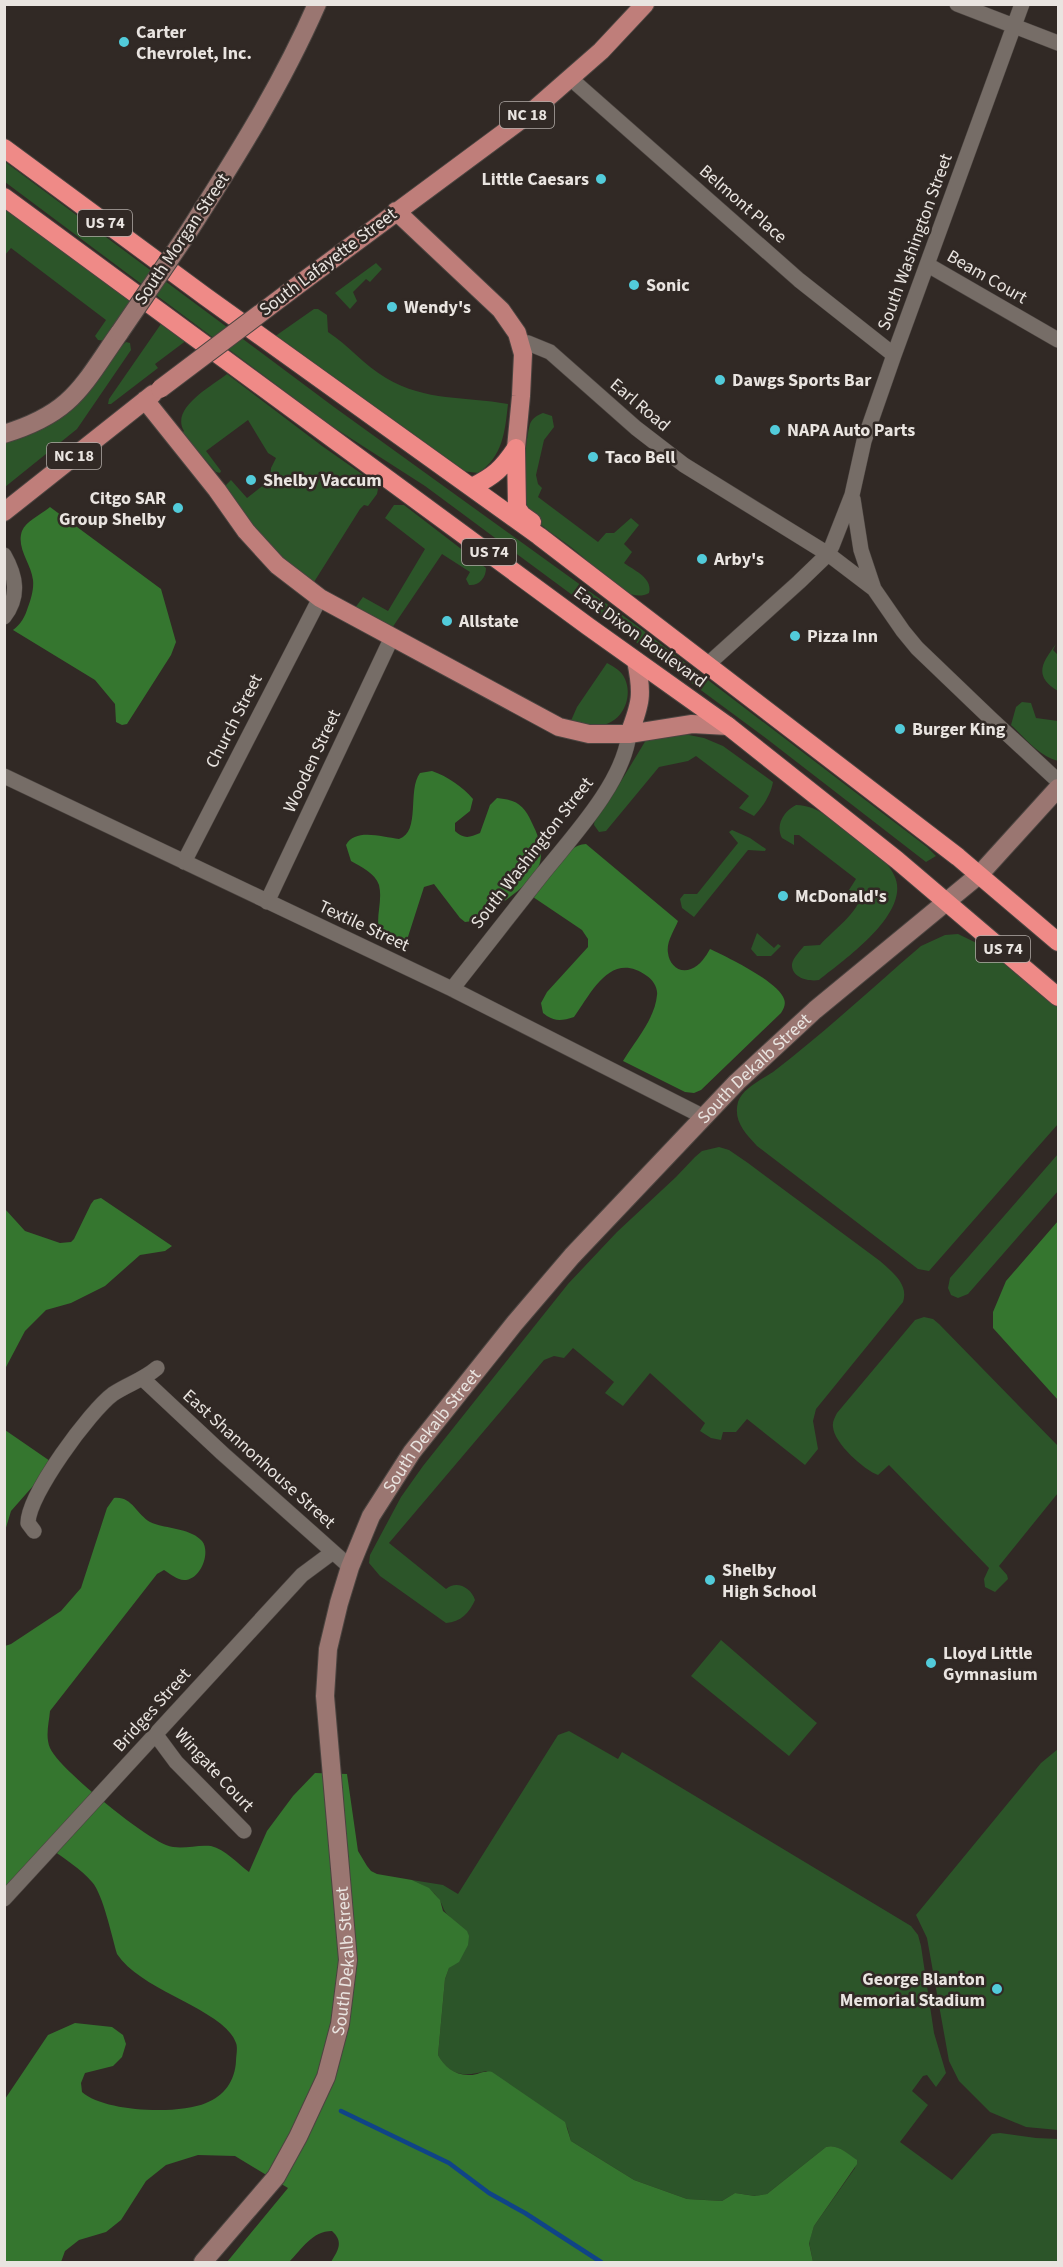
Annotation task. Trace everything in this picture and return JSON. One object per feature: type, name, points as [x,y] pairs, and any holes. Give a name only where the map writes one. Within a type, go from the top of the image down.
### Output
[{"type":"highway","name":"East Dixon Boulevard","points":[[4,148],[206,297],[539,536],[980,874],[1059,942]]},
{"type":"highway","name":"East Dixon Boulevard","points":[[4,197],[728,726],[946,902],[1059,997]]},
{"type":"highway","points":[[472,487],[491,478],[503,468],[516,448]]},
{"type":"highway","points":[[516,448],[517,508],[536,526],[539,536]]},
{"type":"main road","name":"South Morgan Street","points":[[4,434],[25,428],[54,413],[70,401],[84,385],[249,138],[296,52],[317,4]]},
{"type":"main road","name":"South Lafayette Street","points":[[4,512],[145,400],[522,119],[601,51],[645,4]]},
{"type":"main road","points":[[396,212],[501,310],[511,323],[523,354],[516,448]]},
{"type":"main road","points":[[145,400],[213,484],[265,554],[320,597],[547,723],[589,734],[629,734],[693,724],[728,726]]},
{"type":"main road","points":[[629,734],[640,703],[641,689],[636,661]]},
{"type":"main road","name":"South Dekalb Street","points":[[203,2262],[276,2177],[326,2077],[340,2024],[348,1960],[325,1696],[328,1649],[350,1567],[371,1516],[412,1452],[572,1256],[737,1082],[815,1010],[980,874],[1059,789]]},
{"type":"street","points":[[957,4],[1059,43]]},
{"type":"street","name":"South Washington Street","points":[[706,665],[800,582],[828,554],[852,495],[864,441],[894,355],[1022,4]]},
{"type":"street","name":"Belmont Place","points":[[570,78],[799,280],[894,355]]},
{"type":"street","name":"Beam Court","points":[[927,265],[1059,340]]},
{"type":"street","name":"Earl Road","points":[[520,342],[550,352],[636,428],[684,465],[828,554],[874,589]]},
{"type":"street","name":"South Washington Street","points":[[852,495],[861,550],[874,589]]},
{"type":"street","points":[[4,555],[12,569],[15,588],[13,601],[4,617]]},
{"type":"street","points":[[874,589],[918,648],[1059,781]]},
{"type":"street","name":"Church Street","points":[[184,862],[320,597]]},
{"type":"street","name":"Wooden Street","points":[[267,902],[392,637]]},
{"type":"street","name":"South Washington Street","points":[[452,989],[579,829],[610,785],[627,751],[629,734]]},
{"type":"street","name":"Textile Street","points":[[4,776],[51,796],[267,902],[452,989],[704,1117]]},
{"type":"street","points":[[33,1532],[28,1523],[31,1507],[64,1451],[95,1411],[113,1394],[143,1379],[157,1368]]},
{"type":"street","name":"East Shannonhouse Street","points":[[143,1379],[350,1567]]},
{"type":"street","name":"Bridges Street","points":[[4,1899],[302,1575],[333,1552]]},
{"type":"street","name":"Wingate Court","points":[[156,1735],[176,1762],[244,1831]]},
{"type":"green space","points":[[4,161],[334,407],[636,625],[936,856],[926,862],[767,739],[425,486],[330,425],[5,182]]},
{"type":"green space","points":[[4,207],[131,301],[105,341],[98,340],[95,336],[106,320],[11,248],[5,255]]},
{"type":"green space","points":[[376,263],[382,269],[370,282],[366,279],[353,292],[357,301],[350,309],[335,293]]},
{"type":"green space","points":[[314,309],[327,315],[328,332],[378,373],[401,386],[431,395],[508,404],[501,443],[486,467],[478,473],[462,471],[274,337]]},
{"type":"green space","points":[[163,321],[187,340],[155,364],[158,368],[108,404],[109,399]]},
{"type":"green space","points":[[126,342],[130,343],[131,350],[77,429],[5,487],[5,442],[44,427],[78,404]]},
{"type":"green space","points":[[227,374],[372,481],[378,489],[368,506],[364,505],[360,509],[314,582],[289,566],[263,539],[225,486],[231,480],[247,498],[270,480],[271,468],[276,458],[268,453],[248,420],[206,451],[221,471],[220,473],[216,472],[182,433],[184,431],[181,422],[187,406]]},
{"type":"green space","points":[[543,413],[552,416],[554,427],[544,440],[536,475],[538,484],[542,488],[538,497],[598,542],[606,533],[614,533],[631,518],[639,525],[624,544],[632,552],[624,563],[646,579],[650,588],[649,593],[636,595],[617,587],[577,552],[542,526],[525,506],[523,479],[528,431],[532,420]]},
{"type":"green space","points":[[394,505],[404,505],[486,568],[481,581],[469,585],[466,579],[470,572],[442,554],[392,628],[355,608],[363,597],[388,611],[425,549],[385,518]]},
{"type":"green space","points":[[50,507],[161,589],[176,642],[171,655],[127,724],[122,725],[116,722],[115,704],[95,680],[13,630],[26,614],[33,587],[32,574],[22,549],[22,531]]},
{"type":"green space","points":[[1056,644],[1053,650],[1058,655],[1058,691],[1045,680],[1042,669]]},
{"type":"green space","points":[[607,663],[622,674],[627,686],[627,700],[621,713],[610,723],[603,725],[570,723],[577,707]]},
{"type":"green space","points":[[1022,702],[1031,703],[1036,718],[1058,721],[1058,761],[1045,756],[1011,725],[1016,707]]},
{"type":"green space","points":[[674,732],[704,738],[723,746],[773,782],[760,809],[754,816],[739,808],[749,796],[696,756],[688,761],[659,767],[606,831],[599,832],[594,825],[595,816],[609,801],[646,740]]},
{"type":"green space","points":[[432,771],[454,782],[473,799],[470,811],[455,823],[455,831],[467,837],[480,833],[490,805],[497,798],[510,800],[519,804],[529,817],[537,834],[541,857],[534,875],[519,890],[473,921],[465,922],[460,918],[434,884],[424,887],[406,943],[399,946],[388,941],[379,928],[380,894],[377,881],[367,871],[351,861],[346,845],[350,840],[362,835],[399,839],[406,835],[412,820],[416,780],[420,773]]},
{"type":"green space","points":[[796,805],[813,808],[820,812],[877,855],[891,869],[897,889],[894,904],[873,934],[819,980],[806,980],[797,976],[792,969],[794,959],[804,946],[820,945],[845,921],[860,900],[861,893],[849,890],[856,879],[799,835],[794,835],[794,845],[782,838],[780,823],[788,811]]},
{"type":"green space","points":[[732,830],[766,849],[765,851],[748,850],[694,917],[682,908],[680,899],[684,894],[697,894],[738,843],[729,832]]},
{"type":"green space","points":[[586,844],[678,921],[668,949],[670,961],[675,967],[682,970],[694,968],[710,949],[763,978],[780,992],[784,999],[785,1003],[781,1013],[701,1090],[694,1093],[685,1092],[623,1061],[649,1021],[657,995],[656,987],[651,980],[634,969],[623,968],[604,977],[574,1017],[558,1020],[543,1013],[541,1003],[547,992],[588,947],[588,939],[582,930],[533,897],[549,873],[570,850]]},
{"type":"green space","points":[[757,933],[774,948],[778,944],[781,946],[771,956],[757,956],[751,949]]},
{"type":"green space","points":[[958,934],[991,950],[1058,1004],[1058,1124],[929,1271],[918,1269],[757,1146],[741,1126],[737,1109],[740,1097],[748,1089],[811,1042],[921,946],[945,935]]},
{"type":"green space","points":[[719,1147],[729,1150],[748,1163],[880,1261],[902,1284],[903,1302],[816,1409],[813,1421],[818,1449],[805,1465],[747,1419],[736,1432],[723,1432],[721,1440],[711,1438],[700,1431],[705,1423],[650,1373],[623,1406],[605,1393],[614,1382],[573,1348],[564,1358],[554,1356],[544,1360],[389,1543],[446,1589],[459,1585],[467,1588],[473,1595],[475,1600],[467,1613],[456,1621],[446,1623],[380,1576],[369,1563],[370,1555],[401,1497],[423,1466],[568,1284],[617,1232],[695,1157],[702,1151]]},
{"type":"green space","points":[[1058,1154],[1058,1191],[968,1294],[958,1298],[951,1295],[948,1288],[950,1278]]},
{"type":"green space","points":[[101,1198],[172,1246],[165,1251],[140,1255],[105,1286],[71,1303],[46,1310],[25,1331],[5,1369],[5,1209],[25,1231],[60,1243],[71,1242],[91,1204],[94,1200]]},
{"type":"green space","points":[[1058,1221],[1058,1400],[993,1328],[993,1312],[1006,1281]]},
{"type":"green space","points":[[924,1317],[933,1319],[939,1324],[1058,1446],[1058,1493],[999,1566],[1008,1579],[995,1592],[985,1587],[984,1579],[989,1568],[889,1465],[878,1475],[872,1472],[844,1448],[838,1441],[833,1427],[837,1413],[915,1320]]},
{"type":"green space","points":[[5,1430],[50,1461],[33,1486],[11,1511],[5,1531]]},
{"type":"green space","points":[[114,1498],[130,1503],[150,1522],[185,1531],[197,1537],[205,1546],[205,1558],[200,1571],[190,1579],[179,1579],[164,1570],[157,1574],[50,1711],[48,1739],[50,1748],[57,1758],[103,1801],[155,1839],[172,1847],[211,1846],[226,1853],[249,1872],[267,1831],[293,1796],[315,1773],[347,1774],[358,1851],[367,1866],[377,1874],[412,1880],[429,1888],[440,1900],[443,1911],[467,1931],[469,1936],[468,1945],[459,1962],[449,1968],[445,1979],[438,2055],[443,2063],[454,2072],[463,2075],[492,2072],[565,2122],[571,2141],[634,2180],[687,2199],[722,2201],[735,2193],[755,2196],[767,2194],[826,2147],[834,2146],[842,2150],[857,2160],[857,2164],[814,2226],[809,2243],[813,2262],[331,2262],[338,2250],[339,2242],[332,2231],[313,2237],[289,2262],[227,2262],[288,2188],[235,2156],[198,2155],[166,2165],[146,2181],[121,2220],[106,2232],[79,2240],[65,2251],[61,2262],[5,2262],[5,2099],[48,2035],[75,2023],[112,2027],[123,2035],[126,2044],[122,2057],[113,2066],[85,2073],[81,2083],[82,2092],[92,2099],[124,2107],[160,2110],[194,2107],[206,2103],[223,2092],[231,2081],[235,2068],[237,2045],[228,2031],[200,2010],[144,1979],[117,1954],[100,1896],[92,1882],[78,1868],[51,1849],[12,1891],[5,1885],[5,1646],[61,1611],[81,1588],[107,1508]]},
{"type":"green space","points":[[721,1640],[817,1723],[789,1756],[691,1676]]},
{"type":"green space","points":[[569,1731],[618,1759],[622,1752],[911,1926],[918,1935],[921,1946],[934,2033],[946,2073],[936,2087],[927,2075],[923,2076],[912,2091],[928,2105],[900,2142],[952,2180],[992,2134],[1058,2139],[1058,2262],[813,2262],[809,2242],[814,2226],[855,2168],[856,2160],[842,2150],[834,2146],[826,2147],[767,2194],[756,2196],[735,2193],[722,2201],[687,2199],[634,2180],[571,2141],[567,2127],[486,2071],[471,2074],[458,2073],[442,2062],[438,2055],[445,1979],[449,1968],[454,1964],[450,1917],[428,1888],[412,1880],[443,1885],[458,1894],[558,1735]]},
{"type":"green space","name":"George Blanton Memorial Stadium","points":[[1058,1749],[1058,2130],[1026,2127],[990,2112],[959,2081],[949,2061],[927,1938],[916,1915],[1041,1763]]},
{"type":"waterway","points":[[341,2111],[449,2163],[489,2193],[525,2213],[601,2262]]},
{"type":"place","name":"Carter Chevrolet, Inc.","points":[[124,42]]},
{"type":"place","name":"Little Caesars","points":[[601,179]]},
{"type":"place","name":"Sonic","points":[[634,285]]},
{"type":"place","name":"Wendy's","points":[[392,307]]},
{"type":"place","name":"Dawgs Sports Bar","points":[[720,380]]},
{"type":"place","name":"NAPA Auto Parts","points":[[775,430]]},
{"type":"place","name":"Taco Bell","points":[[593,457]]},
{"type":"place","name":"Shelby Vaccum","points":[[251,480]]},
{"type":"place","name":"Citgo SAR Group Shelby","points":[[178,508]]},
{"type":"place","name":"Arby's","points":[[702,559]]},
{"type":"place","name":"Allstate","points":[[447,621]]},
{"type":"place","name":"Pizza Inn","points":[[795,636]]},
{"type":"place","name":"Burger King","points":[[900,729]]},
{"type":"place","name":"McDonald's","points":[[783,896]]},
{"type":"place","name":"Shelby High School","points":[[710,1580]]},
{"type":"place","name":"Lloyd Little Gymnasium","points":[[931,1663]]},
{"type":"place","name":"George Blanton Memorial Stadium","points":[[997,1989]]}]
